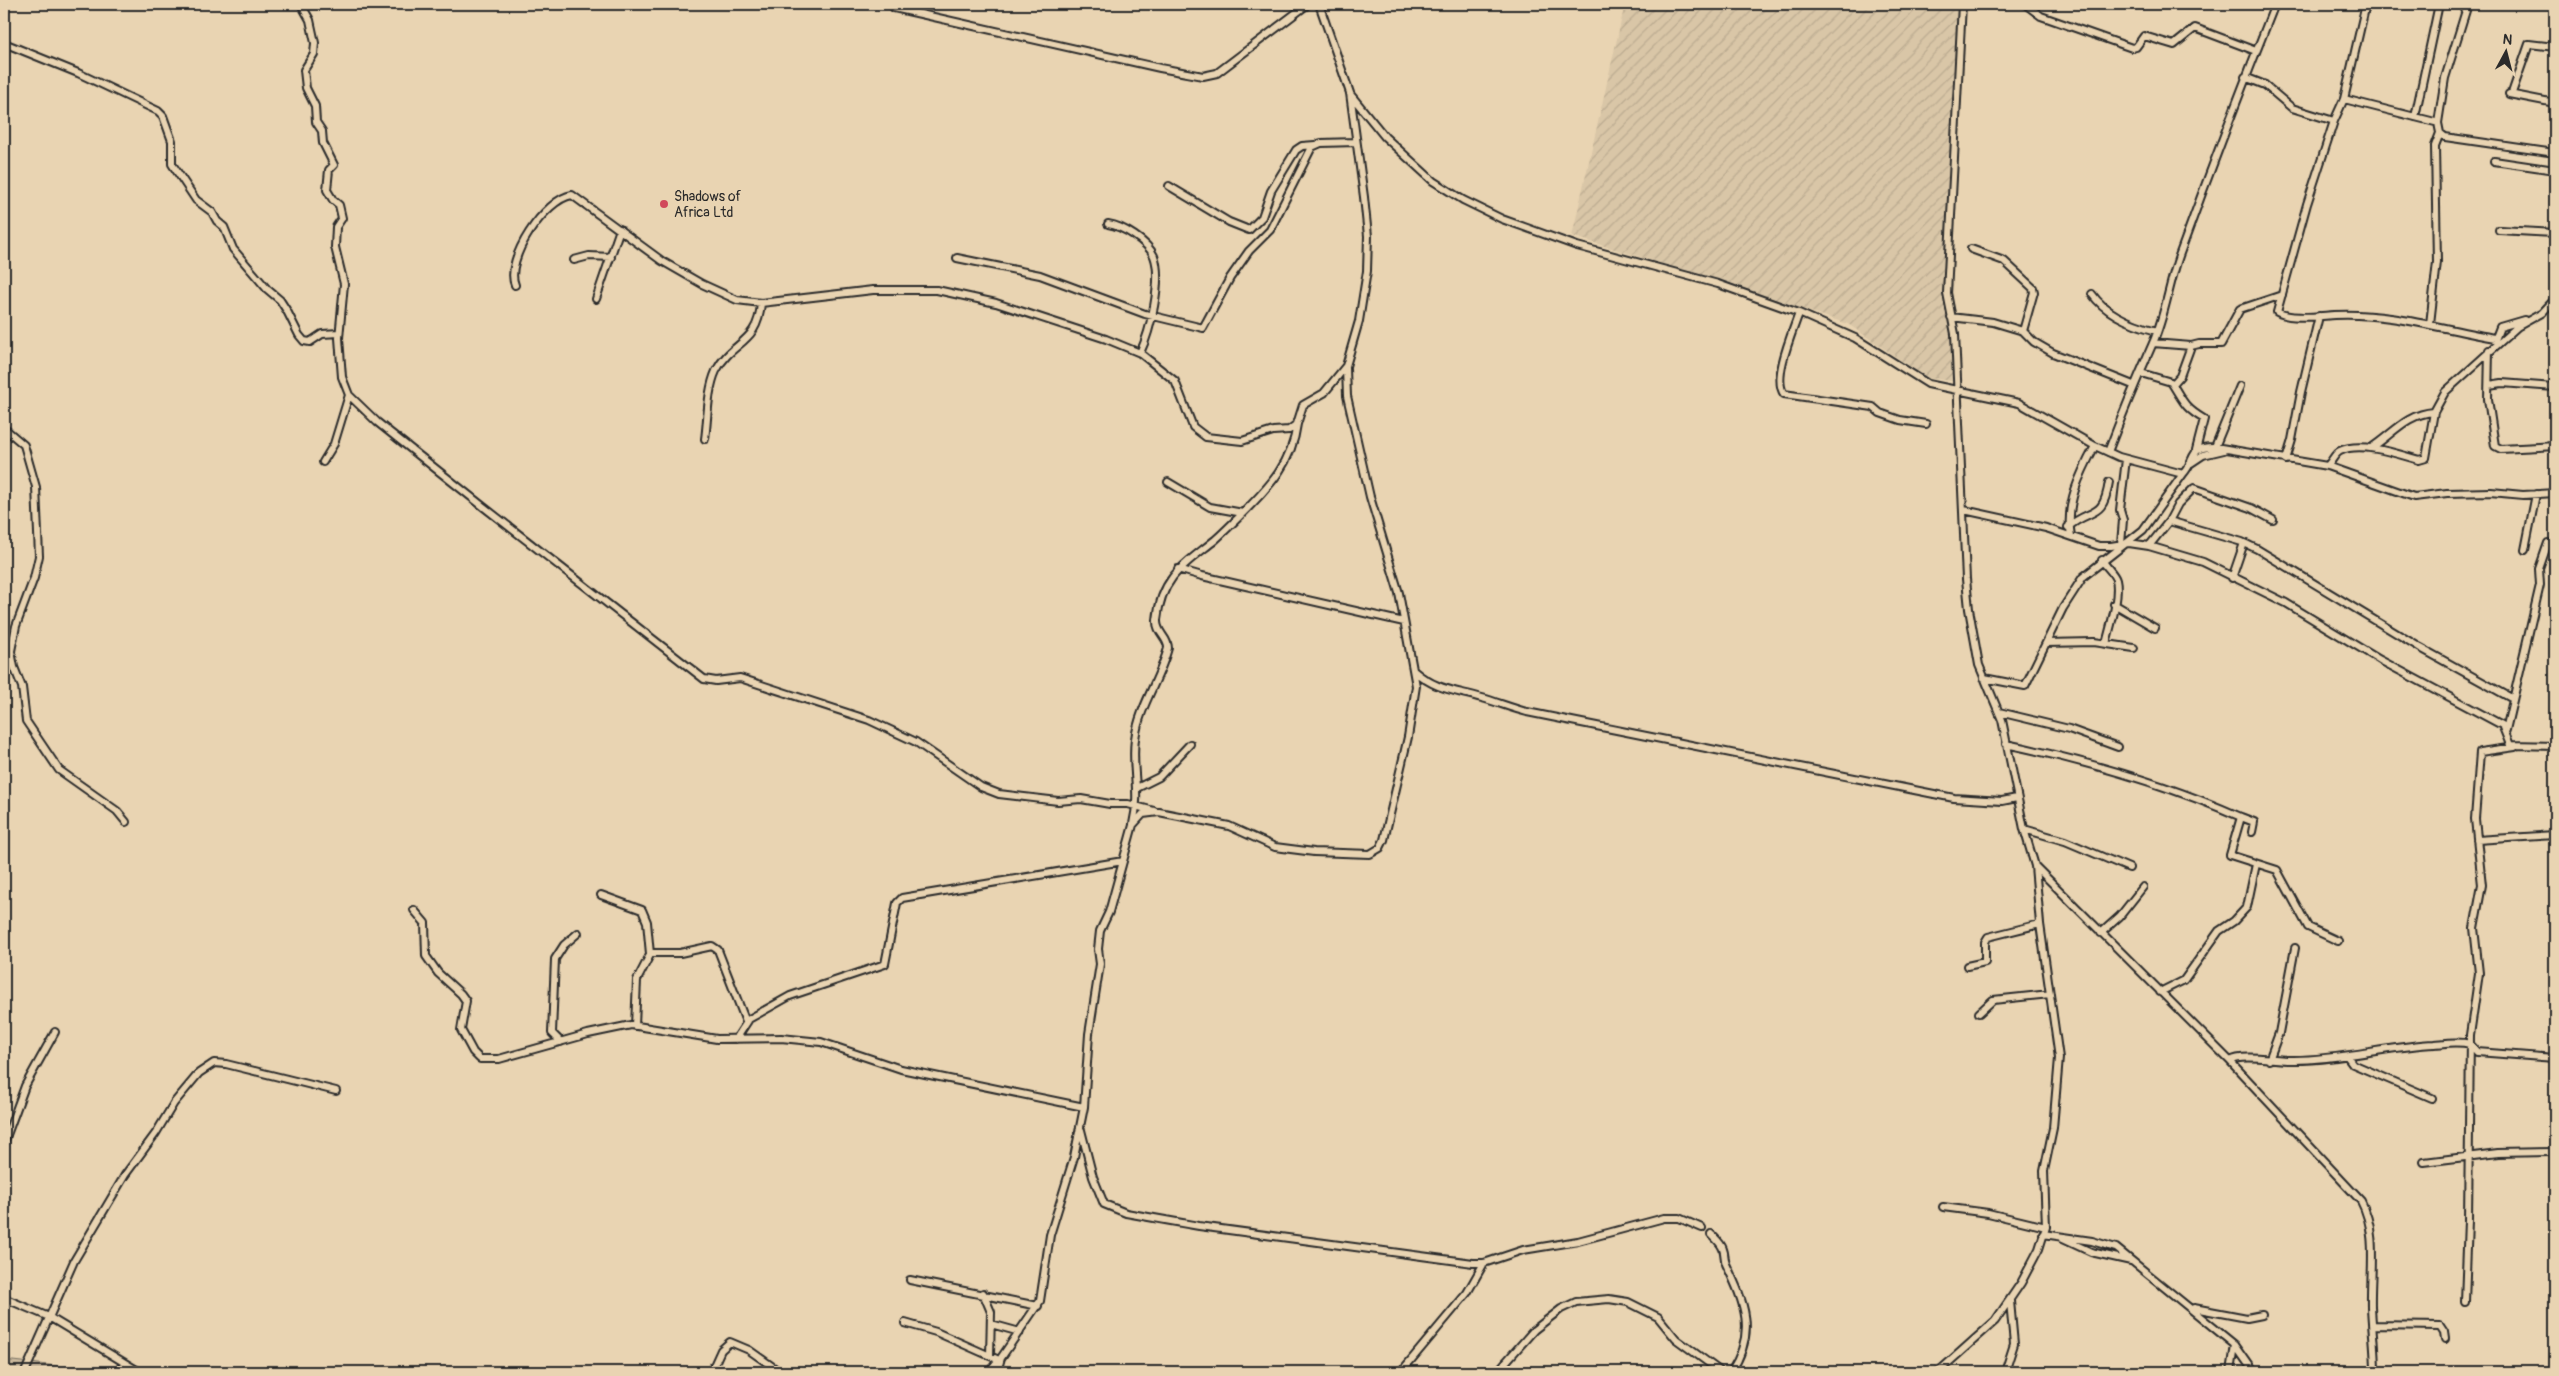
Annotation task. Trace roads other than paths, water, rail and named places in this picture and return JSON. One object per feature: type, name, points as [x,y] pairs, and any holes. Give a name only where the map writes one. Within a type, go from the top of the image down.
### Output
[{"type":"street","points":[[301,4],[310,20],[315,43],[314,54],[304,70],[305,86],[315,106],[316,122],[322,131],[322,141],[334,165],[329,170],[327,190],[333,200],[339,205],[342,218],[336,227],[335,247],[344,284],[342,322],[339,334],[342,377],[349,395],[377,422],[704,679],[716,681],[740,678],[869,720],[916,742],[981,787],[999,794],[1051,801],[1082,799],[1110,804],[1138,805],[1154,812],[1229,826],[1263,843],[1283,848],[1350,854],[1374,852],[1382,844],[1389,827],[1416,691],[1399,593],[1363,466],[1347,396],[1346,366],[1359,321],[1367,271],[1366,221],[1350,93],[1319,4]]},
{"type":"street","points":[[894,8],[1160,68],[1208,76],[1218,73],[1308,4]]},
{"type":"street","points":[[1938,1372],[1995,1320],[2010,1301],[2030,1267],[2045,1230],[2044,1171],[2053,1128],[2059,1058],[2040,924],[2035,866],[2024,829],[1998,712],[1984,678],[1969,610],[1955,334],[1947,293],[1948,237],[1962,4]]},
{"type":"street","points":[[2026,4],[2041,16],[2132,48],[2136,47],[2143,36],[2174,45],[2195,28],[2256,51]]},
{"type":"street","points":[[2108,452],[2133,384],[2153,343],[2177,262],[2245,77],[2275,4]]},
{"type":"street","points":[[2366,4],[2344,99],[2334,121],[2307,204],[2277,310],[2278,313],[2320,316],[2363,315],[2430,324],[2495,338]]},
{"type":"street","points":[[2415,116],[2439,4]]},
{"type":"street","points":[[2430,324],[2437,262],[2435,146],[2440,133],[2438,123],[2445,78],[2468,4]]},
{"type":"street","points":[[4,43],[78,72],[142,101],[158,111],[163,116],[172,141],[172,164],[196,200],[212,212],[217,221],[224,227],[233,250],[284,305],[299,335],[304,341],[310,342],[322,334],[339,334]]},
{"type":"street","points":[[2555,47],[2529,44],[2512,93],[2509,94],[2555,103]]},
{"type":"street","points":[[2245,77],[2266,85],[2292,108],[2334,121]]},
{"type":"street","points":[[1350,93],[1396,148],[1433,181],[1463,200],[1502,219],[1577,246],[1718,284],[1799,313],[1855,338],[1919,380],[1959,392],[2024,404],[2094,446],[2126,459],[2183,474]]},
{"type":"street","points":[[2344,99],[2438,123]]},
{"type":"street","points":[[2440,133],[2445,137],[2555,154]]},
{"type":"street","points":[[1169,186],[1229,222],[1249,230],[1262,217],[1271,191],[1296,150],[1302,146],[1315,144],[1356,142]]},
{"type":"street","points":[[957,258],[1040,275],[1152,315],[1206,326],[1230,278],[1249,251],[1270,230],[1302,164],[1315,144]]},
{"type":"street","points":[[2494,161],[2555,170]]},
{"type":"street","points":[[515,285],[512,270],[522,243],[545,214],[567,196],[575,196],[662,261],[702,284],[738,300],[761,303],[873,290],[937,290],[1009,307],[1106,339],[1140,354],[1175,381],[1193,427],[1206,437],[1242,441],[1273,431],[1288,431],[1297,424]]},
{"type":"street","points":[[1108,224],[1129,233],[1153,255],[1156,274],[1152,315],[1140,354]]},
{"type":"street","points":[[596,299],[620,230]]},
{"type":"street","points":[[2499,230],[2555,233]]},
{"type":"street","points":[[1971,249],[2004,261],[2033,288],[2034,292],[2023,331]]},
{"type":"street","points":[[574,260],[589,256],[611,257]]},
{"type":"street","points":[[2092,294],[2105,309],[2139,326],[2157,331]]},
{"type":"street","points":[[2153,343],[2191,346],[2221,344],[2240,310],[2282,295]]},
{"type":"street","points":[[2555,299],[2542,313],[2500,327],[2492,348],[2489,385],[2493,432],[2496,446],[2499,449],[2555,446]]},
{"type":"street","points":[[705,439],[715,374],[726,358],[755,331],[761,303]]},
{"type":"street","points":[[1799,313],[1788,344],[1779,382],[1784,394],[1873,407],[1880,413],[1900,420],[1926,424]]},
{"type":"street","points":[[2286,460],[2320,316]]},
{"type":"street","points":[[1951,317],[1993,322],[2023,331],[2034,342],[2053,353],[2133,384]]},
{"type":"street","points":[[2327,466],[2340,452],[2371,448],[2419,460],[2424,459],[2428,454],[2434,412],[2446,392],[2492,348],[2530,318]]},
{"type":"street","points":[[2173,384],[2180,376],[2191,346]]},
{"type":"street","points":[[988,1372],[1000,1359],[1038,1306],[1050,1235],[1081,1128],[1088,1041],[1100,964],[1100,935],[1109,912],[1138,805],[1133,762],[1135,738],[1168,645],[1159,632],[1157,619],[1169,581],[1178,569],[1225,532],[1275,480],[1285,466],[1294,441],[1303,405],[1324,392],[1346,366]]},
{"type":"street","points":[[1984,678],[2025,686],[2064,608],[2083,577],[2102,560],[2129,543],[2152,520],[2190,463],[2196,450],[2204,418],[2194,414],[2183,404],[2173,384],[2164,378],[2140,373]]},
{"type":"street","points":[[2489,385],[2502,383],[2555,387]]},
{"type":"street","points":[[2215,447],[2229,407],[2240,386]]},
{"type":"street","points":[[323,462],[334,444],[349,395]]},
{"type":"street","points":[[2371,448],[2404,421],[2418,414],[2434,412]]},
{"type":"street","points":[[4,428],[24,445],[36,487],[39,556],[34,578],[16,626],[12,651],[14,667],[22,687],[26,721],[59,770],[117,811],[126,822]]},
{"type":"street","points":[[2071,536],[2069,526],[2074,491],[2094,446]]},
{"type":"street","points":[[2196,450],[2204,447],[2215,447],[2260,453],[2286,460],[2327,466],[2414,497],[2490,492],[2555,493]]},
{"type":"street","points":[[2190,463],[2210,452],[2226,449]]},
{"type":"street","points":[[2121,544],[2123,520],[2120,510],[2126,459]]},
{"type":"street","points":[[1168,482],[1210,507],[1243,513]]},
{"type":"street","points":[[2063,533],[2069,526],[2102,507],[2107,498],[2109,482]]},
{"type":"street","points":[[2150,546],[2169,521],[2178,504],[2195,488],[2251,508],[2273,520]]},
{"type":"street","points":[[2526,550],[2536,494]]},
{"type":"street","points":[[1964,510],[2063,533],[2105,546],[2129,543],[2150,546],[2199,560],[2232,578],[2286,603],[2421,683],[2502,726],[2506,730]]},
{"type":"street","points":[[2169,521],[2244,543],[2284,564],[2490,688],[2513,699]]},
{"type":"street","points":[[2232,578],[2244,543]]},
{"type":"street","points":[[2514,747],[2508,742],[2506,730],[2541,581],[2539,569],[2548,543]]},
{"type":"street","points":[[2102,560],[2115,578],[2114,604],[2106,644]]},
{"type":"street","points":[[1178,569],[1404,622]]},
{"type":"street","points":[[2114,604],[2155,628]]},
{"type":"street","points":[[2046,643],[2106,644],[2134,648]]},
{"type":"street","points":[[1413,670],[1423,679],[1443,689],[1527,712],[1954,798],[2002,802],[2017,798]]},
{"type":"street","points":[[1998,712],[2069,729],[2118,746]]},
{"type":"street","points":[[1137,788],[1159,776],[1190,744]]},
{"type":"street","points":[[2006,744],[2106,768],[2209,802],[2254,822],[2252,832]]},
{"type":"street","points":[[2465,1302],[2470,1044],[2479,973],[2474,928],[2482,885],[2475,818],[2480,752],[2514,747],[2555,746]]},
{"type":"street","points":[[1133,825],[1143,814],[1154,812]]},
{"type":"street","points":[[2241,817],[2230,855],[2279,873],[2308,927],[2338,941]]},
{"type":"street","points":[[2024,829],[2065,842],[2129,868]]},
{"type":"street","points":[[2477,840],[2555,835]]},
{"type":"street","points":[[736,1039],[746,1022],[799,992],[884,966],[887,960],[897,903],[902,898],[1123,861]]},
{"type":"street","points":[[2160,992],[2184,980],[2220,931],[2234,921],[2246,906],[2256,864]]},
{"type":"street","points":[[2035,866],[2230,1061],[2361,1200],[2366,1211],[2370,1233],[2375,1372]]},
{"type":"street","points":[[2101,933],[2120,916],[2143,887]]},
{"type":"street","points":[[601,895],[642,910],[646,922],[650,954]]},
{"type":"street","points":[[414,910],[425,923],[426,956],[438,973],[466,1001],[461,1030],[477,1057],[483,1059],[499,1059],[625,1026],[636,1026],[710,1038],[782,1038],[821,1042],[901,1069],[1017,1091],[1068,1105],[1084,1107]]},
{"type":"street","points":[[1966,966],[1985,962],[1985,942],[1988,937],[2040,924]]},
{"type":"street","points":[[561,1042],[552,1033],[554,962],[564,945],[578,933]]},
{"type":"street","points":[[636,1026],[637,980],[650,954],[654,951],[680,953],[715,946],[746,1022]]},
{"type":"street","points":[[2269,1060],[2279,1033],[2295,948]]},
{"type":"street","points":[[1979,1012],[1993,1000],[2050,994]]},
{"type":"street","points":[[4,1143],[25,1086],[56,1032]]},
{"type":"street","points":[[2230,1061],[2239,1058],[2306,1060],[2347,1056],[2404,1046],[2455,1042],[2470,1044],[2477,1052],[2555,1058]]},
{"type":"street","points":[[2347,1056],[2353,1064],[2432,1098]]},
{"type":"street","points":[[24,1372],[74,1262],[110,1198],[174,1103],[202,1069],[214,1063],[226,1064],[336,1091]]},
{"type":"street","points":[[1081,1128],[1099,1196],[1104,1204],[1126,1213],[1370,1250],[1460,1262],[1484,1263],[1516,1252],[1578,1241],[1664,1218],[1679,1218],[1702,1228]]},
{"type":"street","points":[[2424,1162],[2498,1153],[2555,1152]]},
{"type":"street","points":[[1944,1207],[1988,1213],[2045,1230],[2091,1252],[2131,1261]]},
{"type":"street","points":[[1711,1234],[1723,1247],[1725,1262],[1733,1274],[1747,1320],[1744,1348],[1731,1372]]},
{"type":"street","points":[[2060,1237],[2105,1244],[2116,1248],[2235,1345],[2254,1372]]},
{"type":"street","points":[[1401,1372],[1467,1293],[1484,1263]]},
{"type":"street","points":[[910,1280],[1038,1306]]},
{"type":"street","points":[[984,1294],[991,1312],[990,1356]]},
{"type":"street","points":[[4,1298],[49,1317],[140,1372]]},
{"type":"street","points":[[1497,1372],[1534,1330],[1561,1309],[1576,1302],[1609,1299],[1628,1302],[1658,1317],[1676,1339],[1721,1372]]},
{"type":"street","points":[[2005,1372],[2015,1339],[2010,1301]]},
{"type":"street","points":[[2191,1308],[2247,1318],[2262,1315]]},
{"type":"street","points":[[905,1323],[936,1332],[1000,1359]]},
{"type":"street","points":[[991,1324],[1020,1332]]},
{"type":"street","points":[[2373,1325],[2440,1326],[2444,1332],[2445,1339]]},
{"type":"street","points":[[711,1372],[721,1350],[730,1342],[749,1350],[780,1372]]},
{"type":"street","points":[[2231,1372],[2235,1345]]},
{"type":"street","points":[[997,1372],[1000,1359]]},
{"type":"place","name":"Shadows of Africa Ltd","points":[[664,204]]}]
